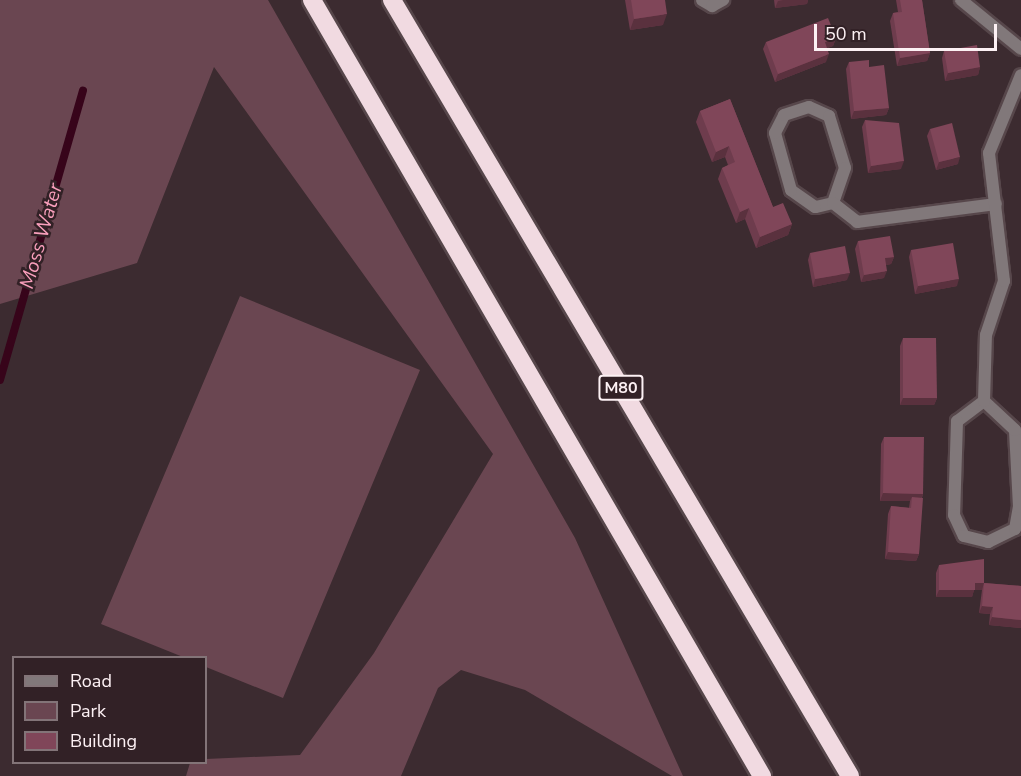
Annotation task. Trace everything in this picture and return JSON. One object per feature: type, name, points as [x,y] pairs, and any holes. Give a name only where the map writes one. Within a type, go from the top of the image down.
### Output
[{"type":"highway","points":[[312,0],[762,776]]},
{"type":"highway","name":"M80","points":[[392,0],[850,776]]},
{"type":"street","points":[[702,0],[712,6],[723,0]]},
{"type":"street","points":[[961,0],[1021,49]]},
{"type":"street","points":[[984,401],[957,421],[954,515],[964,536],[988,542],[1016,529],[1019,507],[1015,430],[984,401],[986,335],[1004,281],[989,153],[1021,75]]},
{"type":"street","points":[[833,203],[845,168],[829,116],[809,107],[784,115],[775,133],[791,190],[815,207],[833,203],[858,222],[996,204]]},
{"type":"green space","points":[[0,0],[268,0],[575,538],[683,776],[672,776],[525,690],[461,670],[438,688],[401,776],[186,776],[190,764],[207,764],[207,759],[300,755],[374,653],[493,454],[214,67],[137,263],[0,304]]},
{"type":"green space","points":[[240,296],[420,370],[283,698],[207,667],[207,656],[181,656],[101,624]]},
{"type":"building","points":[[631,0],[665,0],[667,14],[634,19]]},
{"type":"building","points":[[900,0],[922,0],[930,53],[900,58],[893,13],[902,12]]},
{"type":"building","points":[[828,18],[836,38],[825,42],[829,54],[778,74],[766,42]]},
{"type":"building","points":[[977,45],[980,67],[948,73],[944,51]]},
{"type":"building","points":[[869,60],[869,67],[884,65],[889,108],[854,111],[849,62]]},
{"type":"building","points":[[730,99],[773,207],[783,203],[792,224],[760,237],[749,208],[740,212],[722,168],[735,162],[729,146],[716,152],[700,111]]},
{"type":"building","points":[[865,120],[899,123],[904,161],[871,166]]},
{"type":"building","points":[[952,123],[960,157],[939,162],[930,129]]},
{"type":"building","points":[[890,236],[894,257],[885,258],[887,271],[864,275],[858,241]]},
{"type":"building","points":[[953,243],[959,279],[918,286],[911,250]]},
{"type":"building","points":[[845,246],[850,273],[815,279],[810,253]]},
{"type":"building","points":[[903,338],[936,338],[937,398],[903,398]]},
{"type":"building","points":[[884,437],[924,437],[923,494],[883,493]]},
{"type":"building","points":[[912,497],[923,498],[919,554],[888,552],[891,506],[911,508]]},
{"type":"building","points":[[984,559],[984,583],[975,583],[975,590],[939,590],[939,565]]},
{"type":"building","points":[[984,583],[1021,586],[1021,620],[992,617],[993,607],[982,606]]},
{"type":"waterway","name":"Moss Water","points":[[0,380],[83,91]]}]
